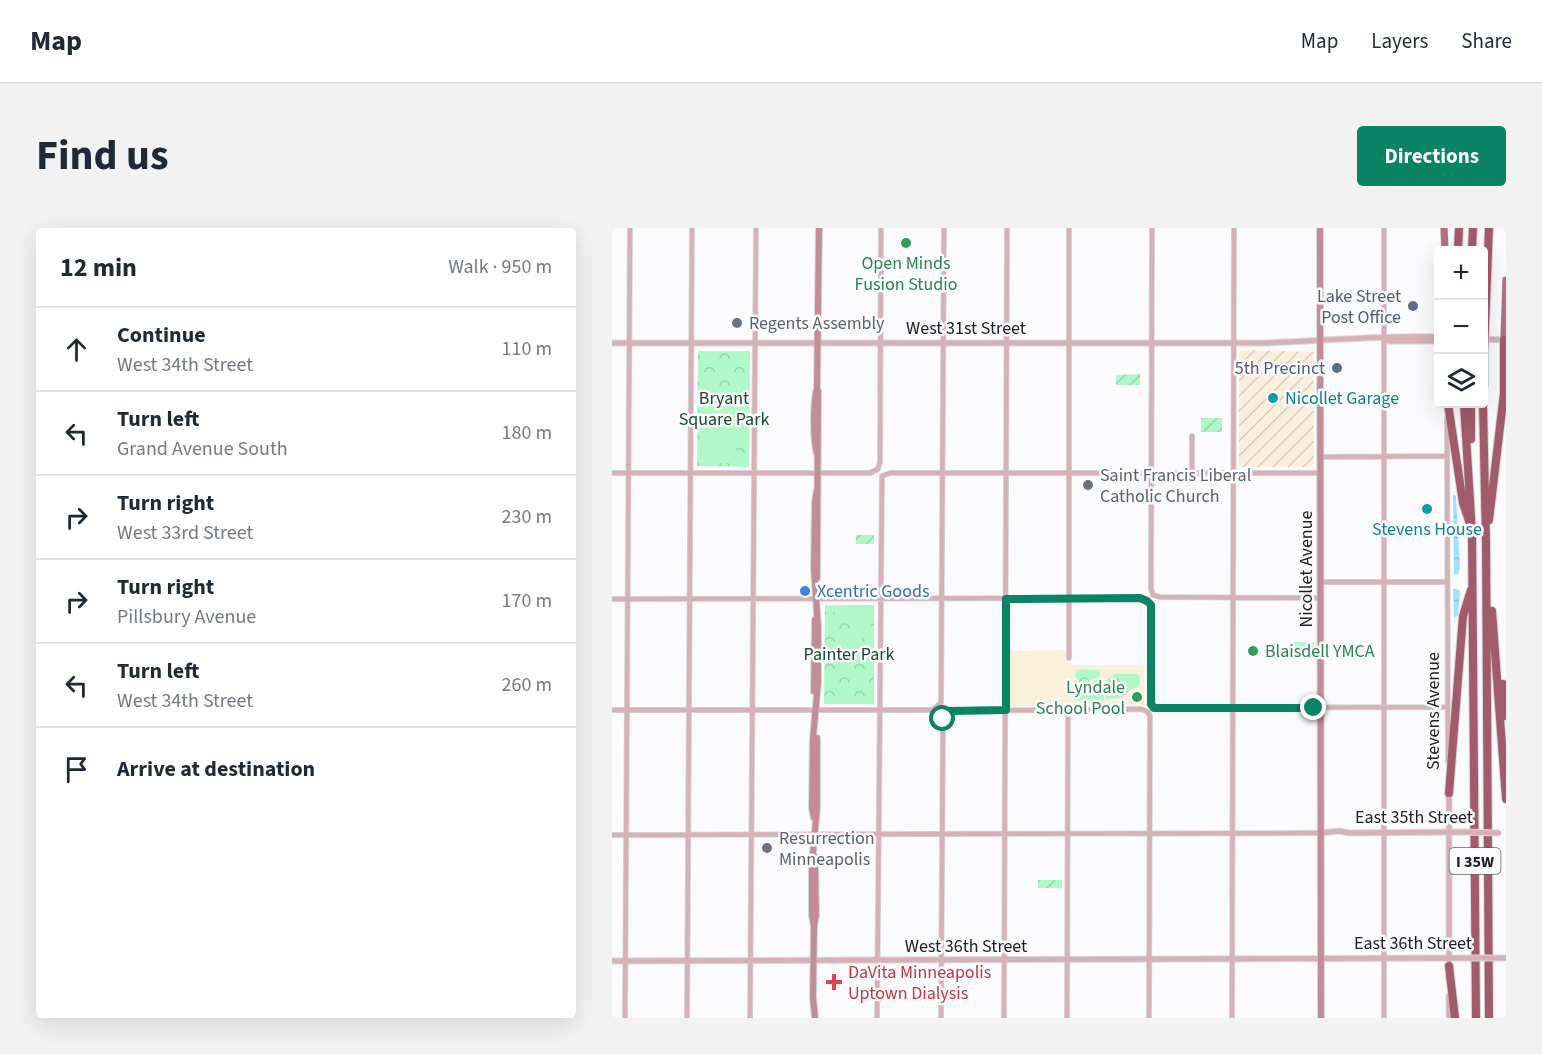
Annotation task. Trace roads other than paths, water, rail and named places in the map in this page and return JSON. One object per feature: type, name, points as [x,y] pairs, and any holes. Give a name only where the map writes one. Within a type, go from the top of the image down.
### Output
[{"type":"highway","points":[[1458,246],[1459,228]]},
{"type":"highway","points":[[1474,246],[1475,228]]},
{"type":"highway","points":[[1486,300],[1489,228]]},
{"type":"highway","points":[[1486,542],[1494,491],[1496,446],[1504,393],[1505,339]]},
{"type":"highway","points":[[1449,408],[1463,503],[1473,533]]},
{"type":"highway","name":"I 35W","points":[[1464,408],[1473,533],[1476,1018]]},
{"type":"highway","points":[[1469,457],[1472,408]]},
{"type":"highway","name":"I 35W","points":[[1482,408],[1486,542],[1490,1018]]},
{"type":"highway","points":[[1486,574],[1506,716]]},
{"type":"highway","points":[[1449,793],[1462,616],[1473,581]]},
{"type":"highway","points":[[1493,625],[1506,799]]},
{"type":"highway","points":[[1449,962],[1455,1018]]},
{"type":"main road","points":[[813,1018],[812,861],[814,818],[817,808],[815,694],[818,682],[816,582],[819,551],[817,454],[820,398],[817,388],[819,228]]},
{"type":"main road","name":"Nicollet Avenue","points":[[1320,228],[1321,1018]]},
{"type":"main road","points":[[1444,228],[1445,246]]},
{"type":"main road","points":[[1505,339],[1506,280]]},
{"type":"street","points":[[625,1018],[630,228]]},
{"type":"street","points":[[687,1018],[692,228]]},
{"type":"street","points":[[750,1018],[756,228]]},
{"type":"street","points":[[612,473],[870,473],[878,469],[880,462],[881,228]]},
{"type":"street","points":[[612,710],[879,711],[932,710],[938,707],[942,699],[944,228]]},
{"type":"street","points":[[1004,1018],[1007,228]]},
{"type":"street","points":[[1069,228],[1069,658]]},
{"type":"street","points":[[1152,228],[1151,589],[1153,595],[1160,597],[1321,598]]},
{"type":"street","points":[[1232,1018],[1234,228]]},
{"type":"street","points":[[1384,228],[1384,1018]]},
{"type":"street","name":"West 31st Street","points":[[612,343],[1234,343],[1321,341],[1346,338],[1383,338],[1389,341],[1434,339]]},
{"type":"street","points":[[1488,339],[1505,339]]},
{"type":"street","name":"Stevens Avenue","points":[[1448,408],[1446,456],[1449,1018]]},
{"type":"street","points":[[1192,436],[1192,473]]},
{"type":"street","points":[[1320,457],[1446,456]]},
{"type":"street","points":[[877,1018],[882,476],[885,474],[944,473],[1320,473]]},
{"type":"street","points":[[1321,582],[1447,582]]},
{"type":"street","points":[[612,599],[1140,598],[1151,605],[1151,704],[1154,708],[1448,707]]},
{"type":"street","points":[[1067,1018],[1068,710]]},
{"type":"street","points":[[941,1018],[943,719],[945,714],[955,711],[1141,710],[1148,712],[1150,716],[1149,1018]]},
{"type":"street","name":"East 35th Street","points":[[1321,835],[1346,831],[1350,833],[1503,833]]},
{"type":"street","points":[[612,835],[1321,835]]},
{"type":"street","name":"East 36th Street","points":[[1321,958],[1384,958],[1449,962],[1460,958],[1503,958]]},
{"type":"street","name":"West 36th Street","points":[[612,961],[1321,958]]},
{"type":"water","points":[[1453,495],[1456,496],[1460,569],[1458,574],[1454,574]]},
{"type":"water","points":[[1453,588],[1460,592],[1458,615],[1454,619]]},
{"type":"place","name":"Open Minds Fusion Studio","points":[[906,243]]},
{"type":"place","name":"Lake Street Post Office","points":[[1413,306]]},
{"type":"place","name":"Regents Assembly","points":[[737,323]]},
{"type":"place","name":"5th Precinct","points":[[1337,368]]},
{"type":"place","name":"Nicollet Garage","points":[[1273,398]]},
{"type":"place","name":"Saint Francis Liberal Catholic Church","points":[[1088,485]]},
{"type":"place","name":"Stevens House","points":[[1427,509]]},
{"type":"place","name":"Xcentric Goods","points":[[805,591]]},
{"type":"place","name":"Blaisdell YMCA","points":[[1253,651]]},
{"type":"place","name":"Lyndale School Pool","points":[[1137,697]]},
{"type":"place","name":"Resurrection Minneapolis","points":[[767,848]]},
{"type":"place","name":"DaVita Minneapolis Uptown Dialysis","points":[[834,982]]},
{"type":"park label","name":"Bryant Square Park","points":[[724,408]]},
{"type":"park label","name":"Painter Park","points":[[849,654]]}]
